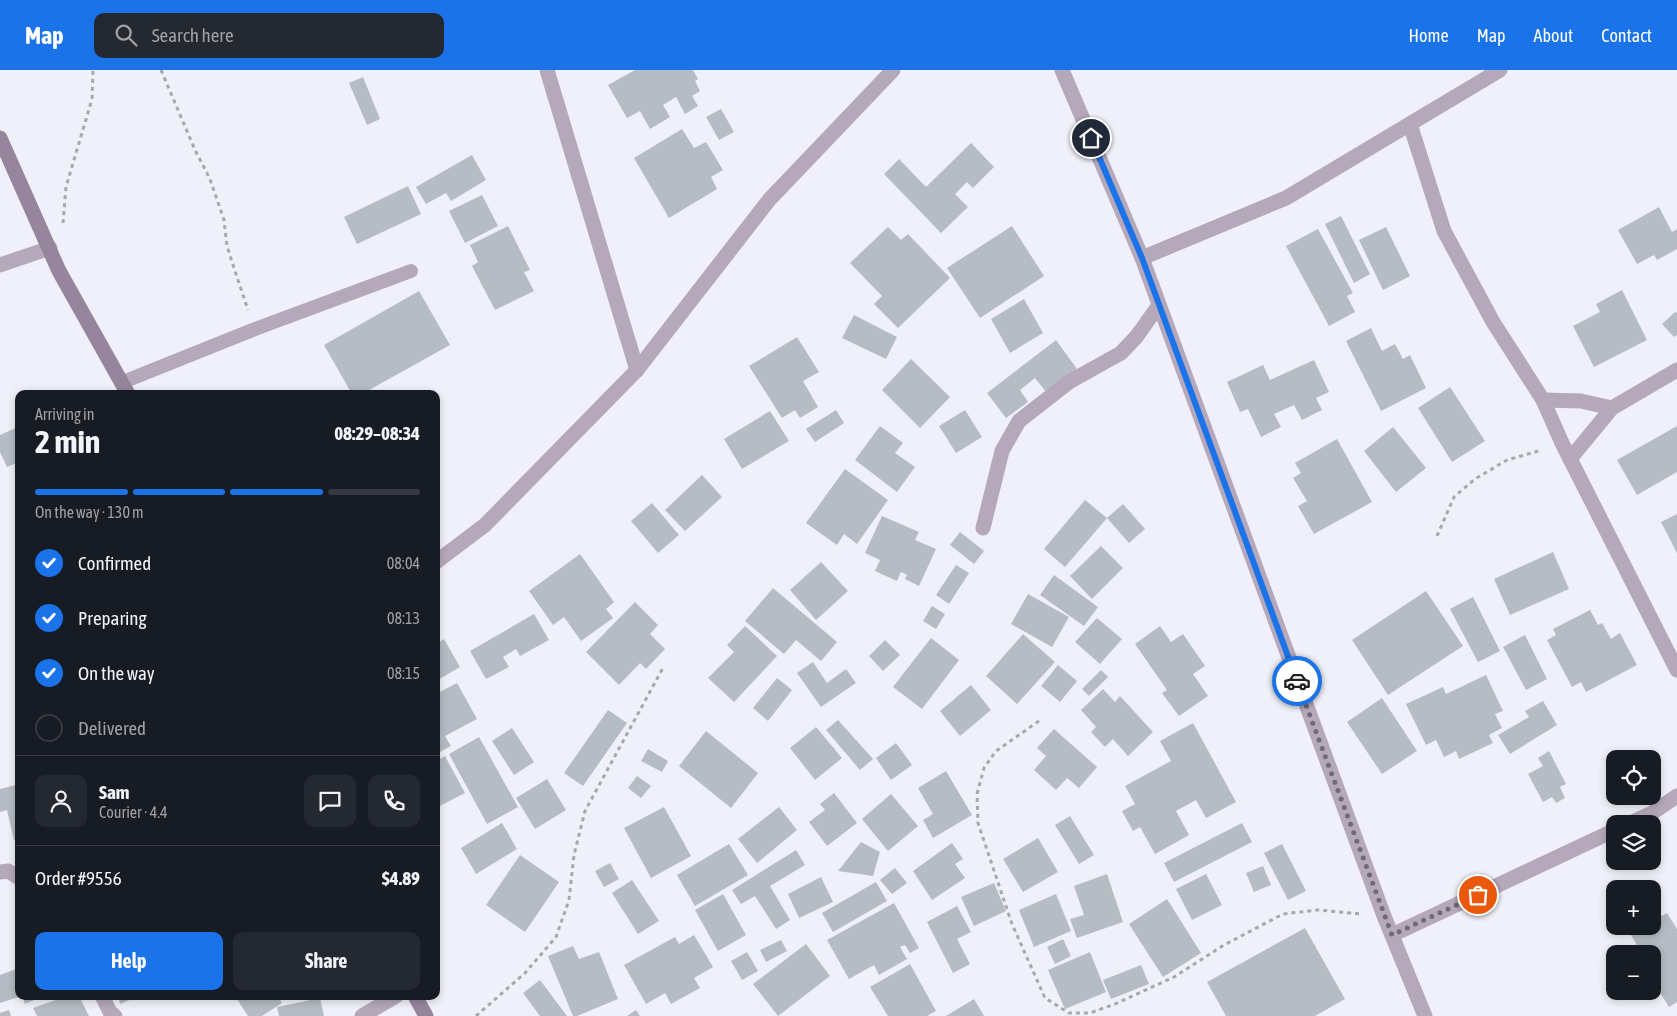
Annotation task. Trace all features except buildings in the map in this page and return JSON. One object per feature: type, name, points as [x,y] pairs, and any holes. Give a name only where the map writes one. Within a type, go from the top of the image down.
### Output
[{"type":"main road","points":[[0,138],[59,271],[125,388]]},
{"type":"main road","points":[[417,1000],[426,1016]]},
{"type":"street","points":[[547,70],[637,370]]},
{"type":"street","points":[[1062,70],[1142,258],[1384,916],[1425,1016]]},
{"type":"street","points":[[1142,258],[1286,198],[1500,70]]},
{"type":"street","points":[[440,559],[485,525],[637,370],[769,200],[889,71]]},
{"type":"street","points":[[1410,124],[1444,231],[1493,322],[1543,400],[1562,443],[1677,670]]},
{"type":"street","points":[[0,265],[50,248]]},
{"type":"street","points":[[984,528],[1002,451],[1019,421],[1069,382],[1121,353],[1137,336],[1159,305]]},
{"type":"street","points":[[1570,459],[1612,408],[1677,370]]},
{"type":"street","points":[[1543,400],[1581,401],[1612,408]]},
{"type":"street","points":[[1646,815],[1677,796]]},
{"type":"street","points":[[1392,935],[1606,834]]},
{"type":"street","points":[[0,872],[8,871],[15,875]]},
{"type":"street","points":[[104,1000],[110,1012],[115,1016]]},
{"type":"street","points":[[362,1016],[389,1000]]},
{"type":"lane","points":[[125,388],[255,329],[411,272]]},
{"type":"path","points":[[63,224],[66,187],[92,99],[94,70]]},
{"type":"path","points":[[161,70],[195,150],[210,179],[224,220],[227,246],[255,329]]},
{"type":"path","points":[[1437,536],[1454,496],[1475,478],[1507,460],[1532,454],[1562,443]]},
{"type":"path","points":[[476,1016],[525,973],[556,937],[569,900],[574,855],[585,811],[664,666]]},
{"type":"path","points":[[1039,721],[996,751],[984,768],[977,794],[978,823],[1012,924],[1045,998],[1069,1013],[1090,1012],[1115,1004],[1165,981],[1224,945],[1283,914],[1318,910],[1384,916]]},
{"type":"way so far","points":[[1297,681],[1392,935],[1478,895]]},
{"type":"route","points":[[1091,138],[1142,258],[1297,681]]}]
